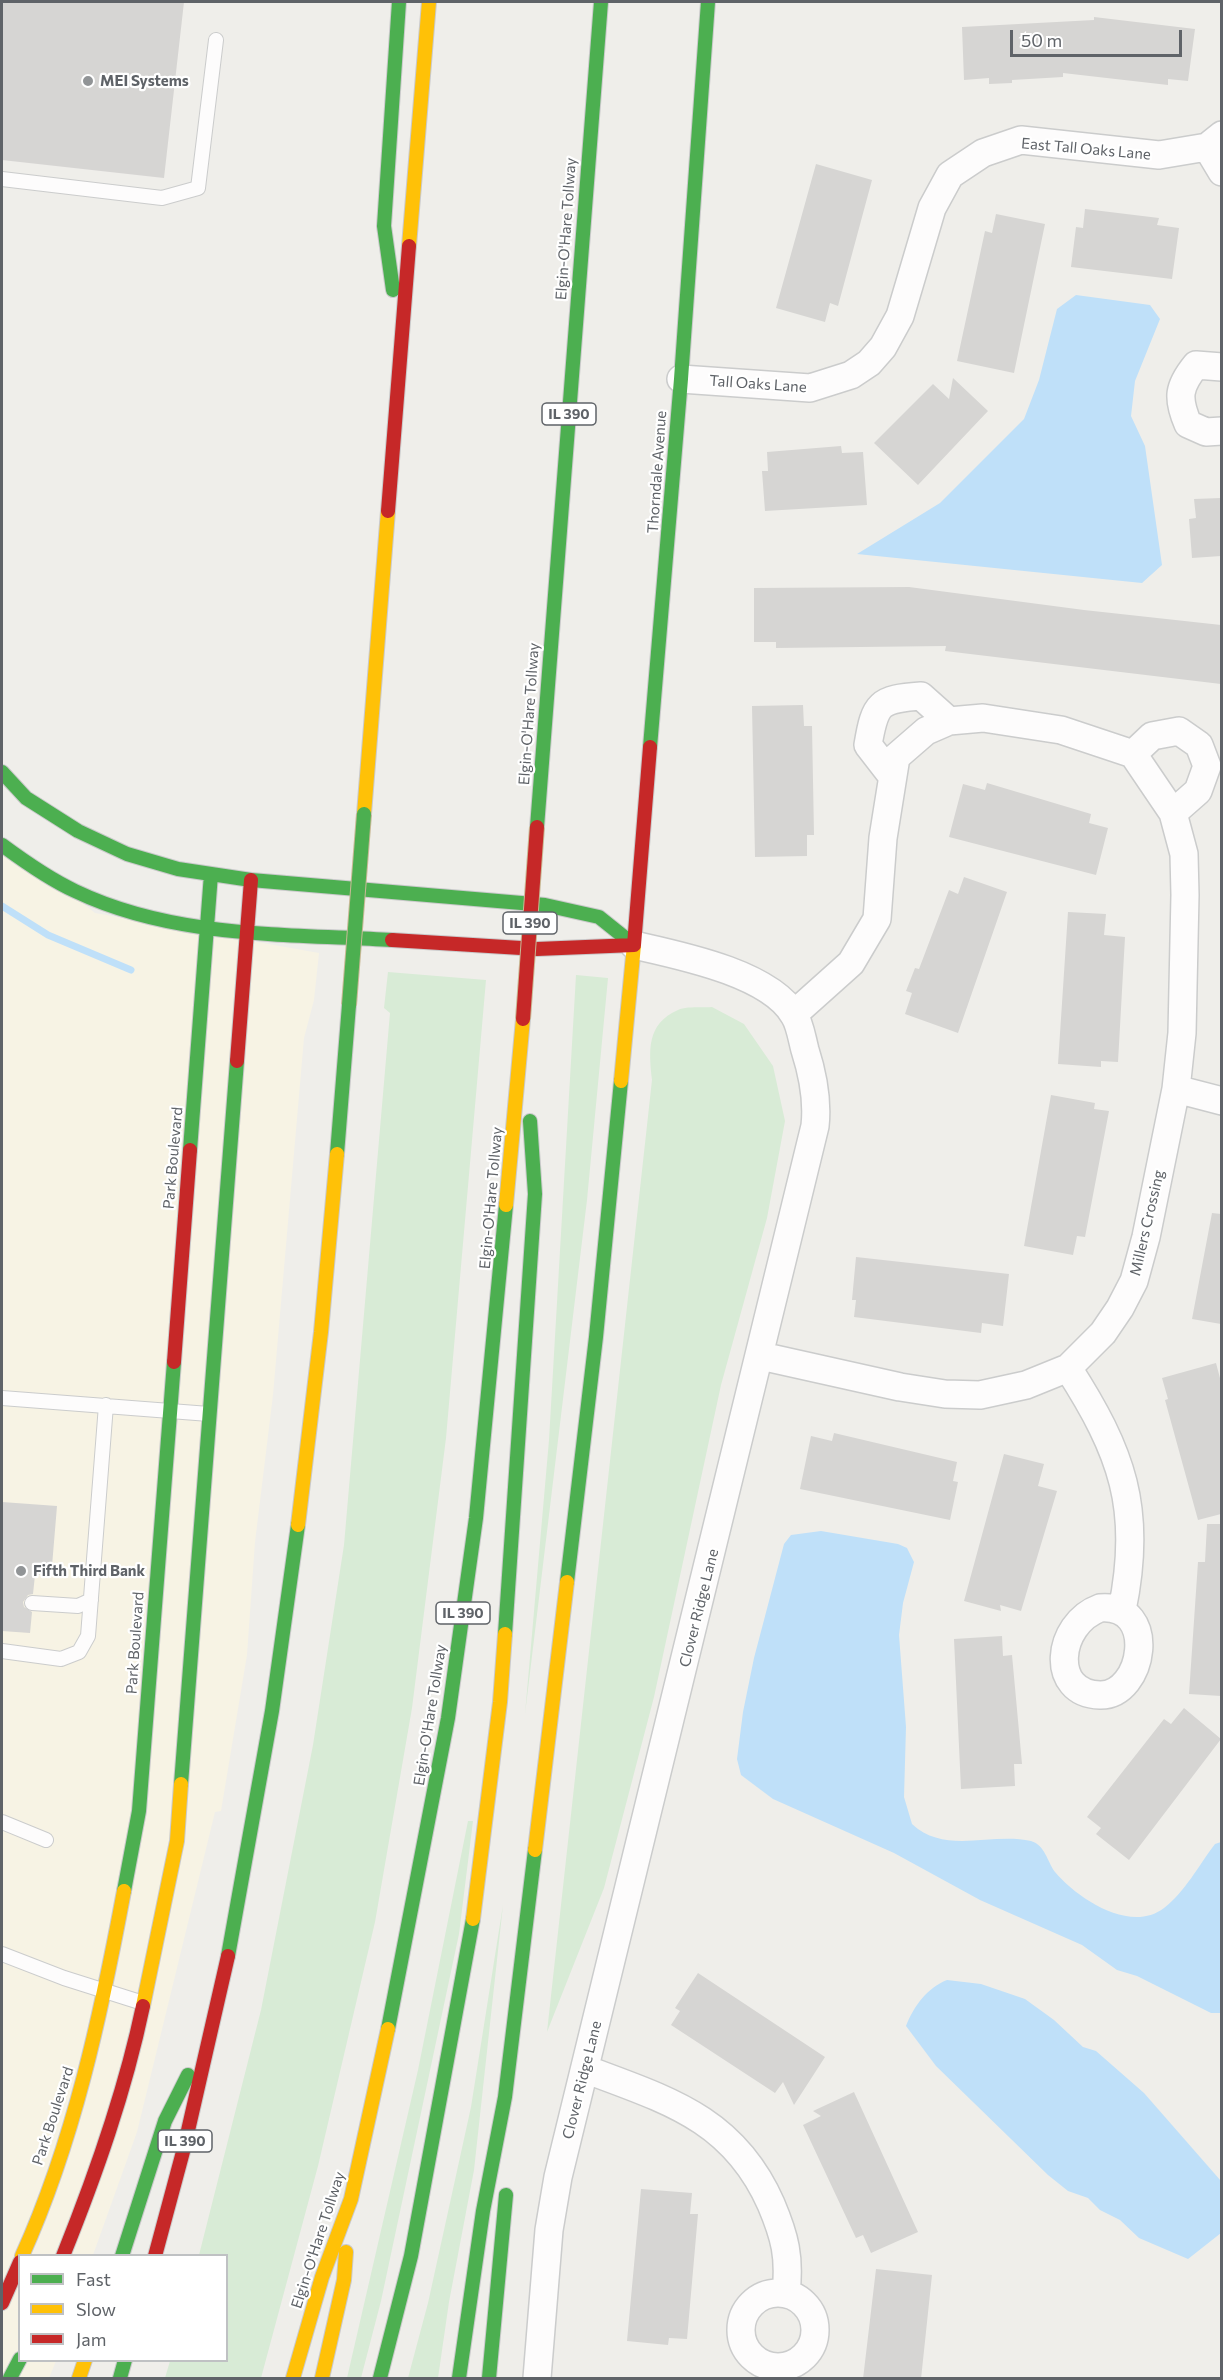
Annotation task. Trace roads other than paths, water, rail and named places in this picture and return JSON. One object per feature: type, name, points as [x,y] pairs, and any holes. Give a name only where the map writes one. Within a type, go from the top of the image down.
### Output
[{"type":"main road","points":[[399,2],[384,226],[402,354]]},
{"type":"main road","name":"IL 390","points":[[156,2254],[213,2025],[251,1838],[289,1605],[317,1376],[429,2]]},
{"type":"main road","name":"Elgin-O'Hare Tollway","points":[[293,2379],[322,2277],[351,2199],[400,1973],[448,1718],[476,1518],[523,1019],[601,2]]},
{"type":"main road","name":"Thorndale Avenue","points":[[505,2097],[596,1337],[634,945],[681,379],[708,2]]},
{"type":"main road","points":[[2,772],[26,798],[78,831],[127,854],[178,869],[251,880],[545,905],[599,916],[634,945]]},
{"type":"main road","points":[[2,845],[36,872],[80,896],[157,921],[208,929],[248,932],[537,949],[634,945]]},
{"type":"main road","name":"Park Boulevard","points":[[21,2254],[36,2225],[79,2096],[105,1990],[139,1812],[211,874]]},
{"type":"main road","points":[[64,2254],[99,2167],[132,2057],[177,1841],[251,880]]},
{"type":"main road","points":[[380,2379],[411,2256],[451,2054],[469,1950],[500,1702],[535,1194],[523,1019]]},
{"type":"main road","points":[[123,2254],[165,2121],[213,2025]]},
{"type":"main road","points":[[489,2379],[506,2201],[505,2097]]},
{"type":"main road","points":[[459,2379],[483,2211],[505,2097]]},
{"type":"main road","points":[[322,2379],[344,2280],[351,2199]]},
{"type":"main road","name":"Park Boulevard","points":[[2,2303],[10,2287],[18,2260]]},
{"type":"main road","points":[[10,2379],[18,2362]]},
{"type":"main road","points":[[79,2379],[85,2362]]},
{"type":"main road","points":[[120,2379],[125,2362]]},
{"type":"street","name":"East Tall Oaks Lane","points":[[834,382],[851,375],[869,363],[883,347],[900,316],[932,208],[950,175],[983,153],[1021,140],[1160,155],[1214,141]]},
{"type":"street","points":[[1214,141],[1221,172]]},
{"type":"street","points":[[1221,366],[1196,365],[1182,382],[1181,406],[1188,424],[1206,432],[1221,431]]},
{"type":"street","name":"Tall Oaks Lane","points":[[681,379],[791,389],[810,388],[834,382]]},
{"type":"street","points":[[892,776],[868,745],[873,715],[892,698],[921,696],[949,721]]},
{"type":"street","points":[[794,1014],[852,963],[877,919],[883,838],[896,757],[926,731],[949,721],[983,718],[1061,730],[1133,754],[1152,736],[1179,731],[1199,745],[1208,766],[1198,791],[1173,813]]},
{"type":"street","name":"Millers Crossing","points":[[761,1356],[842,1376],[960,1395],[1012,1389],[1068,1368],[1103,1333],[1120,1308],[1134,1281],[1146,1237],[1176,1089],[1182,1033],[1184,854],[1173,813],[1133,754]]},
{"type":"street","name":"Clover Ridge Lane","points":[[537,2379],[549,2230],[558,2177],[761,1356],[815,1126],[817,1105],[811,1070],[794,1014],[772,993],[743,976],[703,960],[634,945]]},
{"type":"street","points":[[1176,1089],[1221,1101]]},
{"type":"street","points":[[1068,1368],[1105,1428],[1123,1479],[1130,1549],[1122,1610]]},
{"type":"street","points":[[585,2069],[673,2102],[700,2119],[737,2148],[763,2186],[778,2221],[789,2264],[786,2293]]},
{"type":"lane","points":[[2,179],[162,198],[198,188],[216,40]]},
{"type":"lane","points":[[2,1398],[209,1414]]},
{"type":"lane","points":[[2,1651],[60,1659],[79,1652],[88,1636],[106,1405]]},
{"type":"lane","points":[[33,1603],[78,1606],[91,1600]]},
{"type":"lane","points":[[2,1822],[46,1840]]},
{"type":"lane","points":[[2,1954],[64,1978],[143,2003]]},
{"type":"water","points":[[1076,295],[1150,305],[1160,319],[1135,381],[1131,416],[1145,446],[1162,565],[1142,583],[857,554],[940,503],[1024,419],[1039,380],[1057,309]]},
{"type":"water","points":[[821,1531],[898,1544],[907,1548],[914,1562],[903,1603],[899,1635],[906,1727],[904,1797],[912,1824],[925,1833],[954,1841],[1016,1839],[1036,1843],[1055,1872],[1090,1902],[1120,1915],[1136,1917],[1150,1915],[1172,1902],[1215,1844],[1221,1842],[1221,2013],[1211,2013],[1137,1976],[1117,1970],[1082,1945],[980,1900],[894,1853],[773,1799],[741,1775],[737,1759],[743,1712],[754,1658],[784,1544],[791,1535]]},
{"type":"water","points":[[947,1980],[981,1984],[1025,1999],[1054,2020],[1083,2047],[1096,2051],[1144,2093],[1221,2181],[1221,2233],[1188,2259],[1139,2238],[1120,2220],[1100,2210],[1088,2198],[1068,2191],[1048,2175],[936,2066],[906,2026],[922,1999],[933,1988]]},
{"type":"waterway","points":[[2,906],[48,935],[131,970]]},
{"type":"place","name":"MEI Systems","points":[[88,81]]},
{"type":"place","name":"Fifth Third Bank","points":[[21,1571]]}]
